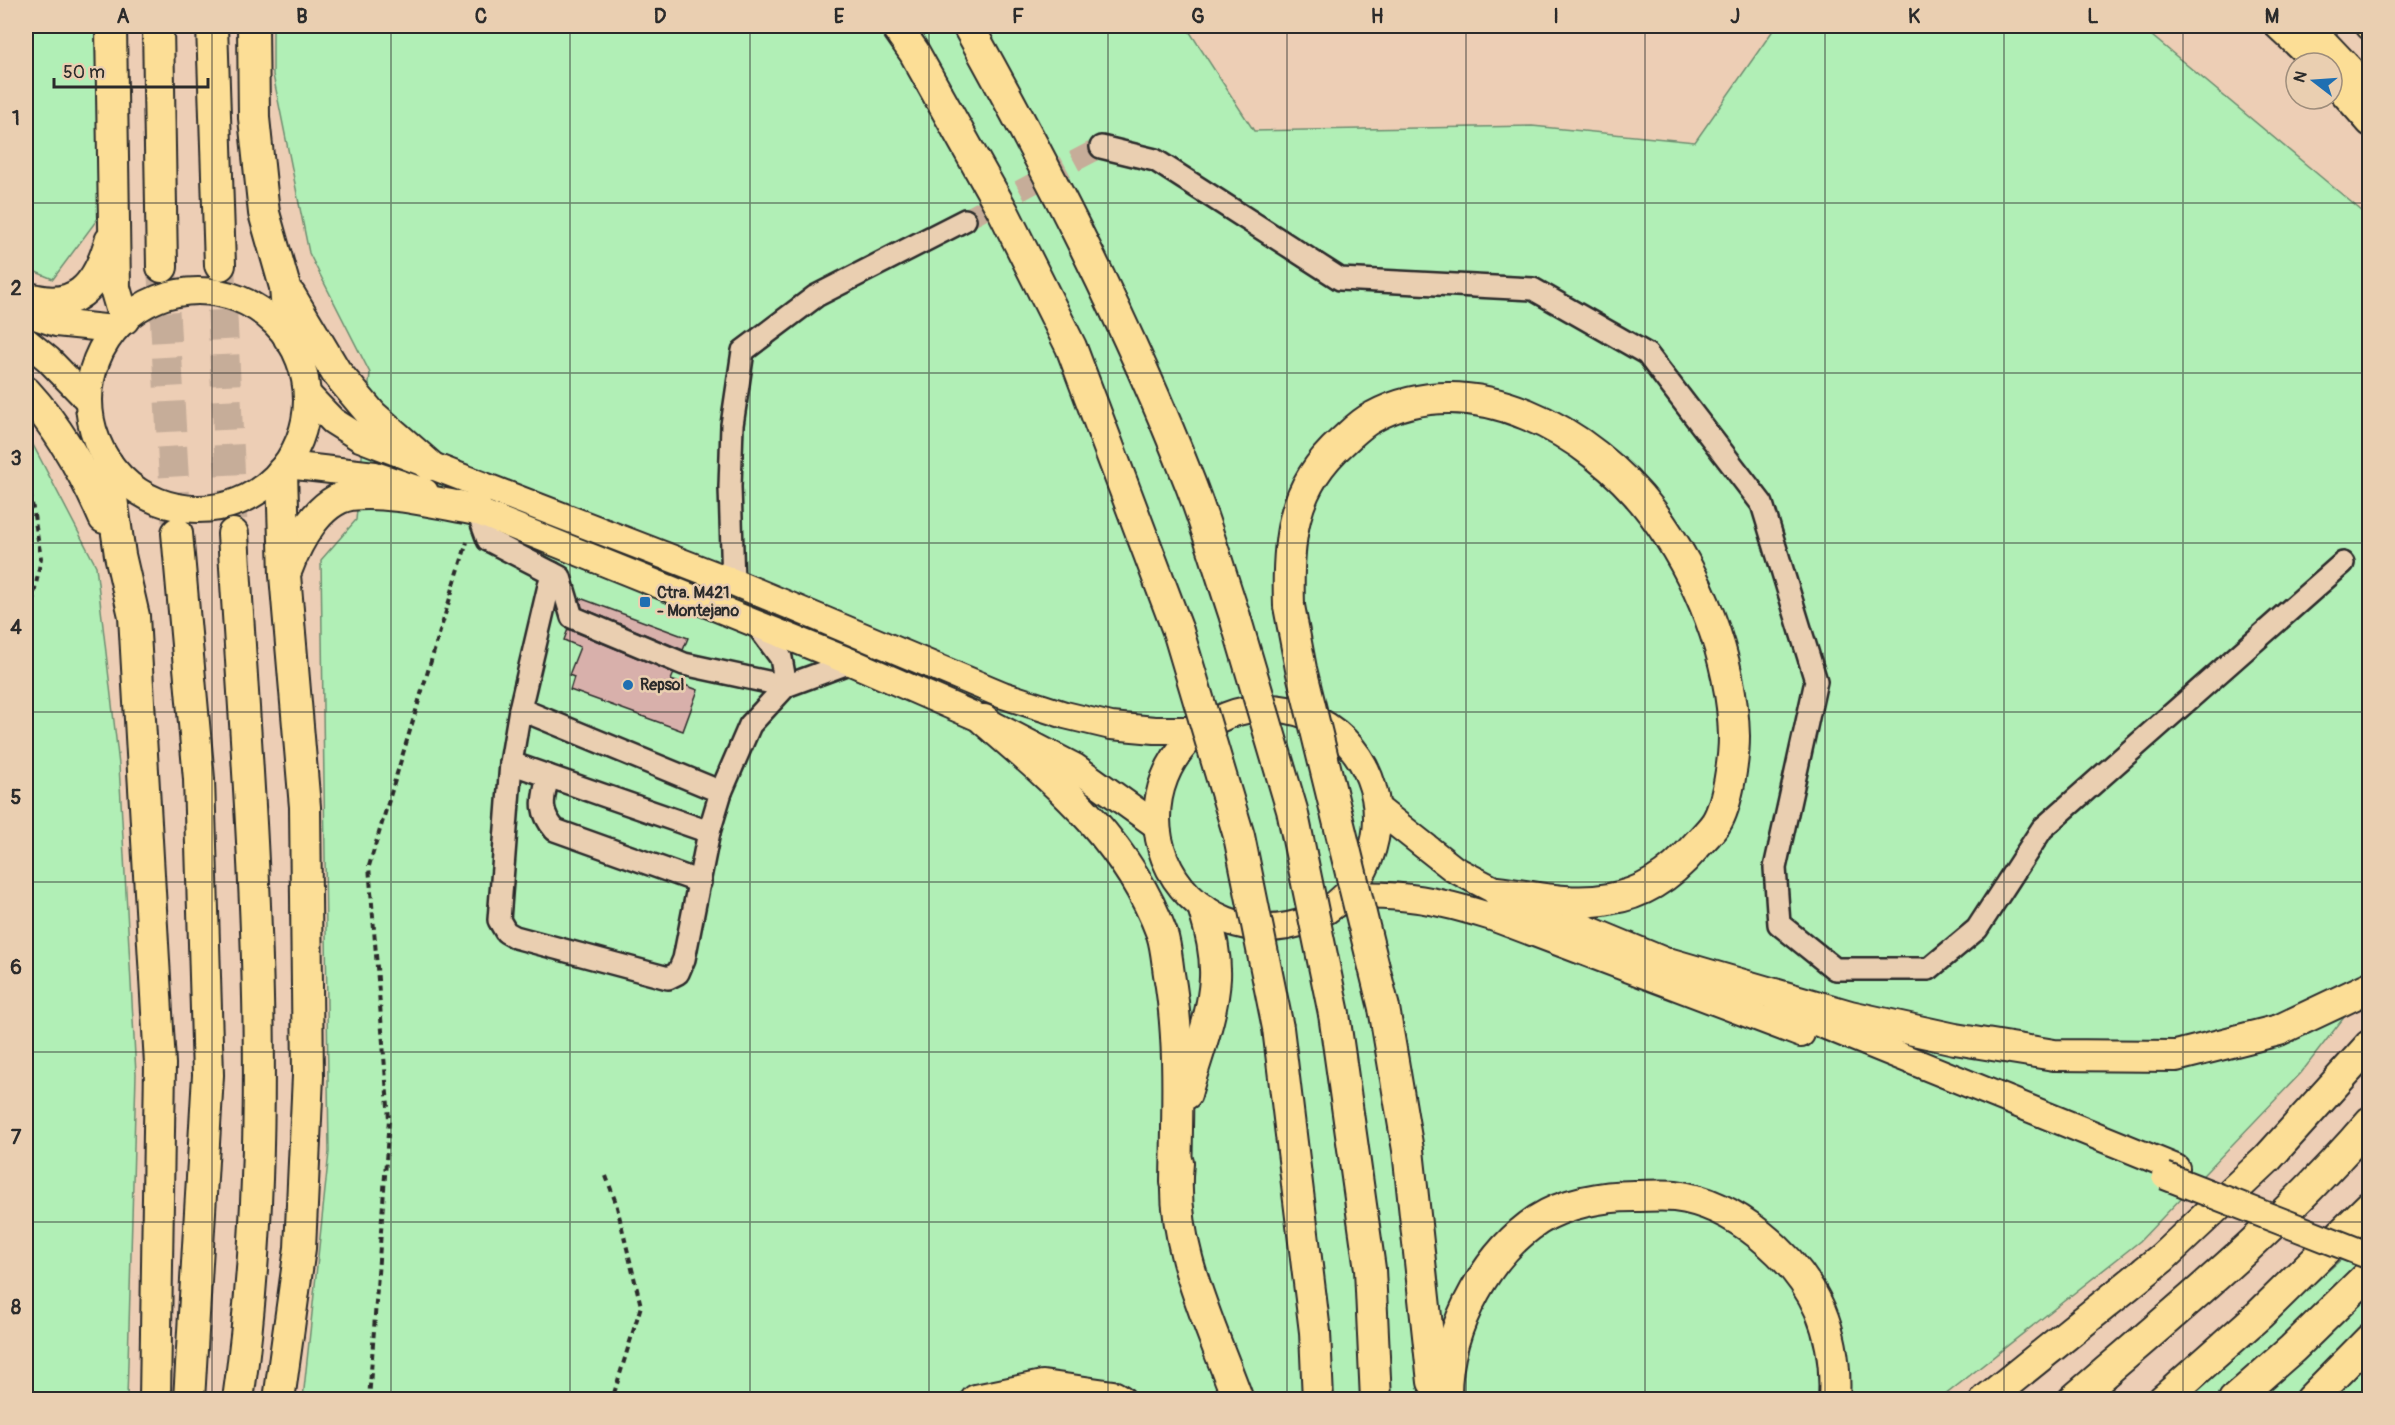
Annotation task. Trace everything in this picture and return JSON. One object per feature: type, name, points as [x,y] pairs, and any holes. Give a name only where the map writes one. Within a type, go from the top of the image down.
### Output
[{"type":"highway","points":[[111,26],[116,221],[115,288],[119,324]]},
{"type":"highway","points":[[158,26],[162,267]]},
{"type":"highway","points":[[212,26],[220,265]]},
{"type":"highway","points":[[253,26],[254,118],[264,213],[285,287],[289,338]]},
{"type":"highway","points":[[896,26],[914,52],[1004,213],[1071,347],[1178,631],[1239,836],[1278,1028],[1314,1332],[1318,1400]]},
{"type":"highway","points":[[968,26],[1038,151],[1117,316],[1190,484],[1236,617],[1292,810],[1334,1014],[1370,1269],[1376,1400]]},
{"type":"highway","points":[[26,297],[49,304],[74,298],[89,286],[99,275],[116,221]]},
{"type":"highway","points":[[285,287],[336,372],[372,416],[429,465]]},
{"type":"highway","points":[[26,392],[46,415],[87,478],[120,555]]},
{"type":"highway","points":[[1434,1400],[1430,1342],[1408,1150],[1384,1008],[1301,669],[1289,606],[1287,557],[1301,497],[1321,463],[1332,450],[1365,421],[1394,406],[1438,396],[1482,400],[1527,413],[1571,438],[1611,469],[1652,511],[1692,577],[1724,657],[1733,711],[1734,762],[1718,821],[1682,862],[1648,887],[1611,899],[1572,903],[1498,892]]},
{"type":"highway","points":[[107,463],[120,555],[134,616],[160,1064],[154,1400]]},
{"type":"highway","points":[[279,1400],[300,1248],[308,1076],[305,807],[285,575],[285,469]]},
{"type":"highway","points":[[285,575],[297,542],[321,511],[350,495],[398,496],[477,510]]},
{"type":"highway","points":[[177,533],[199,779],[208,1075],[189,1400]]},
{"type":"highway","points":[[233,534],[253,872],[258,1076],[254,1230],[238,1400]]},
{"type":"highway","points":[[984,720],[1058,783],[1094,820],[1126,863],[1162,935],[1176,1015],[1176,1182],[1179,1221],[1188,1263],[1238,1400]]},
{"type":"highway","points":[[1176,1182],[1186,1094],[1215,979],[1212,937],[1204,910]]},
{"type":"highway","points":[[1671,964],[1850,1016],[1955,1039],[2054,1055],[2176,1056],[2279,1030],[2370,987]]},
{"type":"highway","points":[[1986,1400],[2162,1258],[2267,1159],[2370,1045]]},
{"type":"highway","points":[[2073,1400],[2200,1290],[2339,1158],[2370,1122]]},
{"type":"highway","points":[[1446,1400],[1451,1347],[1463,1313],[1482,1279],[1507,1245],[1538,1220],[1561,1209],[1615,1196],[1676,1196],[1712,1206],[1742,1222],[1771,1244],[1807,1287],[1819,1309],[1830,1339],[1834,1368],[1834,1400]]},
{"type":"highway","points":[[2163,1400],[2259,1315],[2370,1206]]},
{"type":"highway","points":[[2234,1400],[2292,1349],[2370,1273]]},
{"type":"highway","points":[[2310,1400],[2370,1340]]},
{"type":"highway","points":[[976,1400],[1043,1386],[1113,1396],[1120,1400]]},
{"type":"main road","points":[[2278,26],[2304,51]]},
{"type":"main road","points":[[2308,26],[2370,90]]},
{"type":"main road","points":[[2344,94],[2370,123]]},
{"type":"main road","points":[[186,291],[227,293],[256,306],[289,338],[303,366],[309,395],[303,434],[285,469],[244,501],[208,510],[160,504],[130,488],[107,463],[93,434],[88,400],[97,357],[119,324],[148,303],[186,291]]},
{"type":"main road","points":[[26,313],[56,323],[119,324]]},
{"type":"main road","points":[[26,341],[48,359],[88,400]]},
{"type":"main road","points":[[309,395],[333,422],[360,438],[733,582],[1003,695],[1065,715],[1111,726],[1155,730],[1199,730]]},
{"type":"main road","points":[[285,469],[375,475],[477,510],[851,662],[984,720],[1075,767],[1156,825]]},
{"type":"main road","points":[[1267,708],[1286,709],[1307,716],[1332,728],[1351,743],[1365,762],[1374,781],[1378,808],[1375,839],[1366,867],[1348,896],[1320,915],[1281,928],[1241,926],[1204,910],[1185,894],[1171,873],[1160,849],[1156,825],[1159,795],[1170,764],[1199,730],[1225,716],[1267,708]]},
{"type":"main road","points":[[1378,808],[1455,868],[1498,892],[2370,1256]]},
{"type":"main road","points":[[1348,896],[1407,896],[1443,902],[1492,917],[2171,1172],[2370,1244]]},
{"type":"lane","points":[[1101,147],[1155,159],[1340,279],[1533,289],[1647,354],[1762,504],[1816,681],[1775,868],[1779,924],[1835,969],[1929,969],[1977,929],[2042,829],[2343,563]]},
{"type":"lane","points":[[733,582],[730,487],[732,425],[743,351],[816,296],[965,220]]},
{"type":"lane","points":[[477,510],[488,540],[560,577],[572,617],[684,664],[786,686]]},
{"type":"lane","points":[[552,573],[520,709],[511,763],[499,920],[506,932],[515,937],[669,978],[678,973],[684,959],[709,832],[721,792],[750,725],[786,686],[851,662]]},
{"type":"lane","points":[[756,624],[781,658],[786,686]]},
{"type":"lane","points":[[520,709],[721,792]]},
{"type":"lane","points":[[511,763],[709,832]]},
{"type":"lane","points":[[548,776],[544,818],[555,830],[700,882]]},
{"type":"path","points":[[26,484],[30,491],[41,558],[26,638]]},
{"type":"path","points":[[369,1400],[389,1119],[369,866],[477,510]]},
{"type":"path","points":[[26,1081],[26,1119]]},
{"type":"path","points":[[606,1176],[616,1203],[641,1306],[612,1400]]},
{"type":"green space","points":[[26,26],[95,26],[99,217],[53,279],[26,268]]},
{"type":"green space","points":[[273,26],[1186,26],[1254,131],[1532,126],[1695,142],[1776,26],[2140,26],[2369,217],[2369,985],[2301,1073],[2140,1241],[1940,1399],[303,1399],[329,1152],[321,560],[356,520],[370,373],[309,253],[273,75]]},
{"type":"green space","points":[[26,436],[32,443],[96,566],[119,765],[136,1074],[127,1399],[26,1399]]},
{"type":"green space","points":[[2369,1235],[2369,1399],[2182,1399]]},
{"type":"building","points":[[580,598],[688,638],[683,650],[582,608]]},
{"type":"building","name":"Repsol","points":[[568,629],[674,673],[671,680],[698,690],[683,731],[570,690],[574,677],[569,675],[580,647],[564,640]]},
{"type":"tunnel","points":[[965,220],[1101,147]]},
{"type":"tunnel","points":[[220,265],[233,534]]},
{"type":"tunnel","points":[[162,267],[177,533]]},
{"type":"place","name":"Ctra. M421 - Montejano","points":[[645,602]]},
{"type":"place","name":"Repsol","points":[[628,685]]}]
